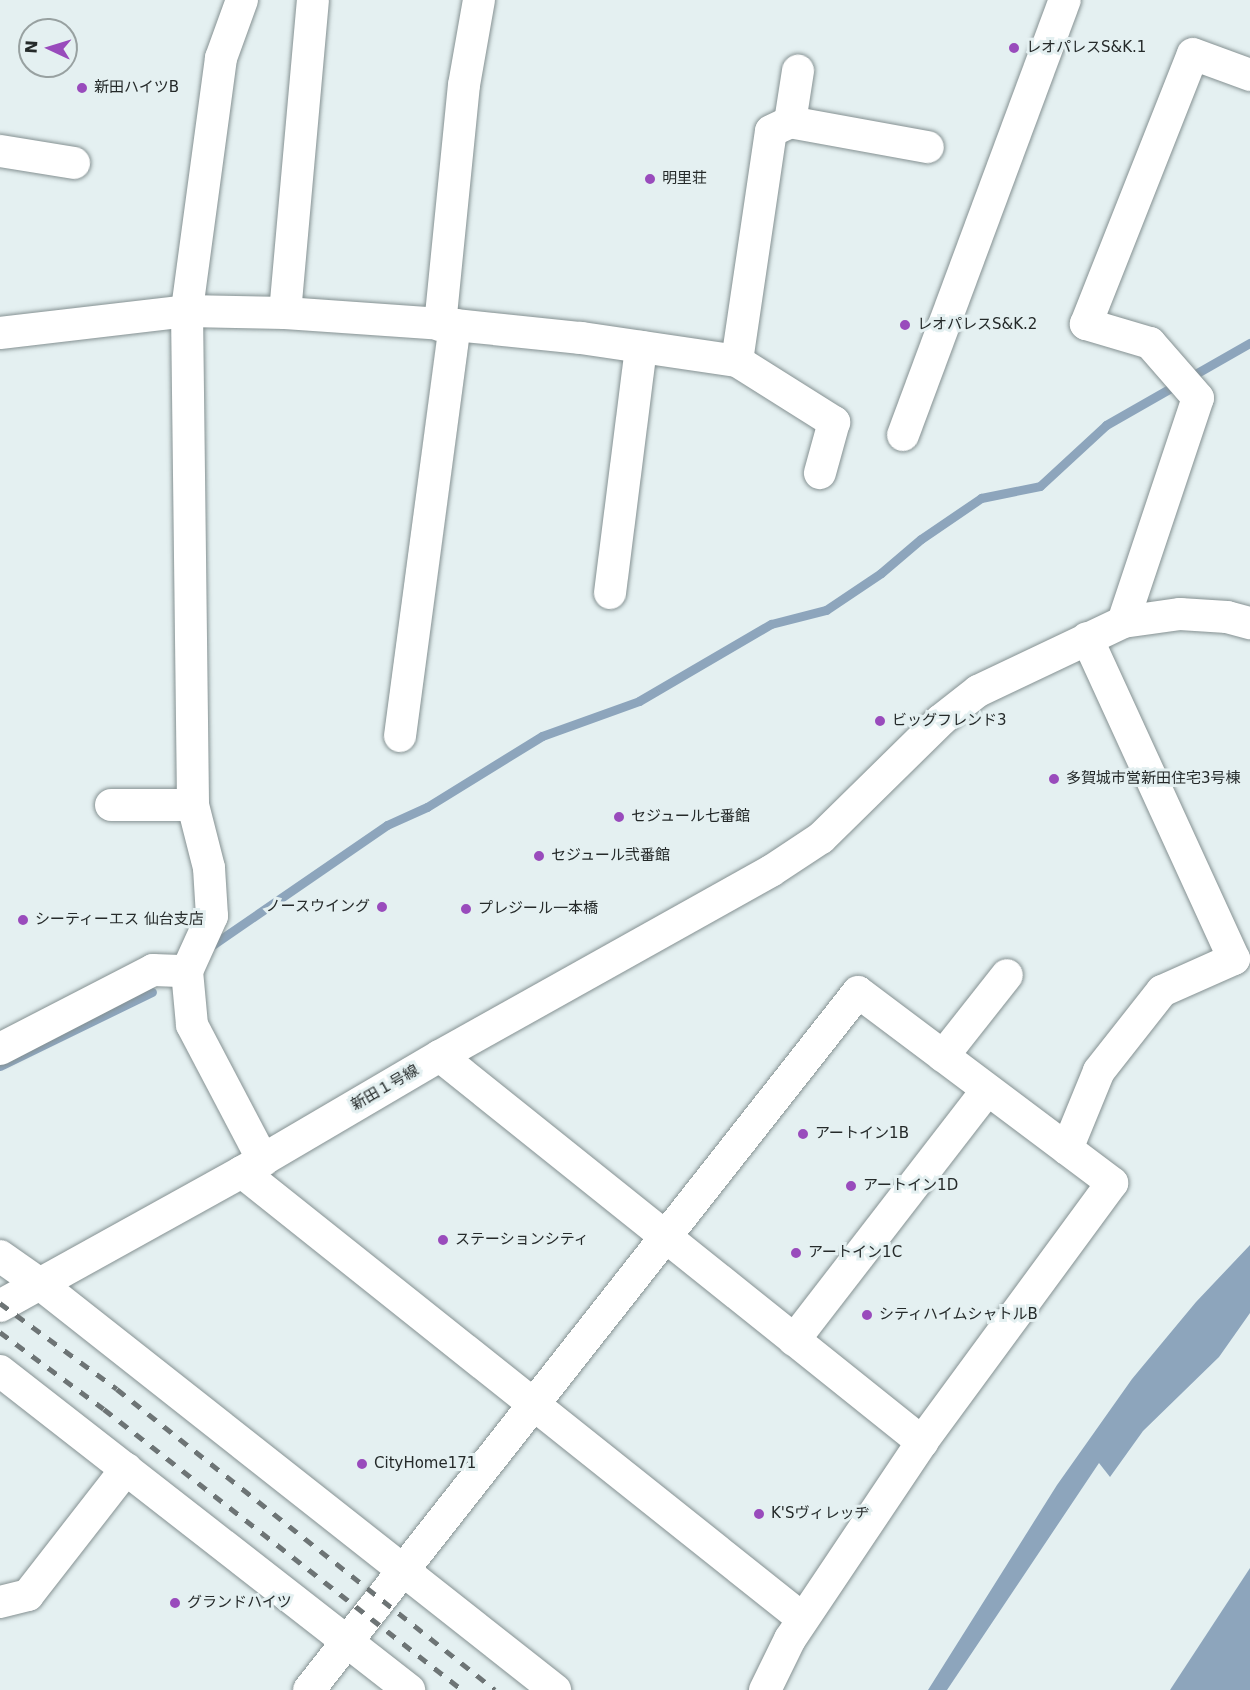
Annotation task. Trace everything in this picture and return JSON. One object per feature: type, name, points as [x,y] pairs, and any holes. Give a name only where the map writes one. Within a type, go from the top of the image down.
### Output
[{"type":"street","points":[[242,0],[221,58],[187,311],[193,806],[209,868],[212,916],[187,971],[192,1025],[253,1166],[534,1402],[803,1619]]},
{"type":"street","points":[[285,313],[313,0]]},
{"type":"street","points":[[400,736],[448,325],[464,85],[479,0]]},
{"type":"street","points":[[903,435],[1065,0]]},
{"type":"street","points":[[1123,622],[1198,398],[1150,343],[1086,324],[1193,54],[1250,75]]},
{"type":"street","points":[[790,122],[798,71]]},
{"type":"street","points":[[738,361],[771,131],[790,122],[928,147]]},
{"type":"street","points":[[0,151],[75,163]]},
{"type":"street","points":[[0,333],[187,311],[285,313],[448,325],[641,347],[738,361],[834,422],[820,473]]},
{"type":"street","points":[[610,593],[641,347]]},
{"type":"street","name":"新田１号線","points":[[0,1306],[253,1166],[440,1056],[771,871],[821,838],[940,720],[978,691],[1123,622],[1180,614],[1227,617],[1250,623]]},
{"type":"street","points":[[1067,1149],[1099,1071],[1162,991],[1234,959],[1087,638]]},
{"type":"street","points":[[111,805],[193,806]]},
{"type":"street","points":[[0,1049],[153,970],[187,971]]},
{"type":"street","points":[[943,1056],[1007,975]]},
{"type":"street","points":[[309,1690],[663,1237],[858,992],[1112,1183],[922,1442],[803,1619],[765,1690]]},
{"type":"street","points":[[440,1056],[663,1237],[922,1442]]},
{"type":"street","points":[[794,1340],[987,1090]]},
{"type":"street","points":[[0,1256],[40,1284],[555,1690]]},
{"type":"street","points":[[0,1371],[409,1690]]},
{"type":"street","points":[[0,1602],[28,1595],[126,1469]]},
{"type":"water","points":[[1250,1245],[1250,1313],[1219,1357],[1143,1431],[1110,1477],[1099,1463],[947,1690],[928,1690],[1057,1485],[1132,1379],[1196,1302]]},
{"type":"water","points":[[1250,1568],[1250,1690],[1170,1690]]},
{"type":"waterway","points":[[208,948],[387,825],[427,807],[542,736],[639,701],[771,624],[826,610],[881,573],[921,539],[981,498],[1040,486],[1106,425],[1250,343]]},
{"type":"waterway","points":[[0,1066],[152,992]]},
{"type":"railway","points":[[0,1303],[117,1389],[495,1690]]},
{"type":"railway","points":[[0,1332],[104,1409],[463,1690]]},
{"type":"place","name":"レオパレスS&K.1","points":[[1014,48]]},
{"type":"place","name":"新田ハイツB","points":[[82,88]]},
{"type":"place","name":"明里荘","points":[[650,179]]},
{"type":"place","name":"レオパレスS&K.2","points":[[905,325]]},
{"type":"place","name":"ビッグフレンド3","points":[[880,721]]},
{"type":"place","name":"多賀城市営新田住宅3号棟","points":[[1054,779]]},
{"type":"place","name":"セジュール七番館","points":[[619,817]]},
{"type":"place","name":"セジュール弐番館","points":[[539,856]]},
{"type":"place","name":"ノースウイング","points":[[382,907]]},
{"type":"place","name":"プレジール一本橋","points":[[466,909]]},
{"type":"place","name":"シーティーエス 仙台支店","points":[[23,920]]},
{"type":"place","name":"アートイン1B","points":[[803,1134]]},
{"type":"place","name":"アートイン1D","points":[[851,1186]]},
{"type":"place","name":"ステーションシティ","points":[[443,1240]]},
{"type":"place","name":"アートイン1C","points":[[796,1253]]},
{"type":"place","name":"シティハイムシャトルB","points":[[867,1315]]},
{"type":"place","name":"CityHome171","points":[[362,1464]]},
{"type":"place","name":"K'Sヴィレッヂ","points":[[759,1514]]},
{"type":"place","name":"グランドハイツ","points":[[175,1603]]}]
